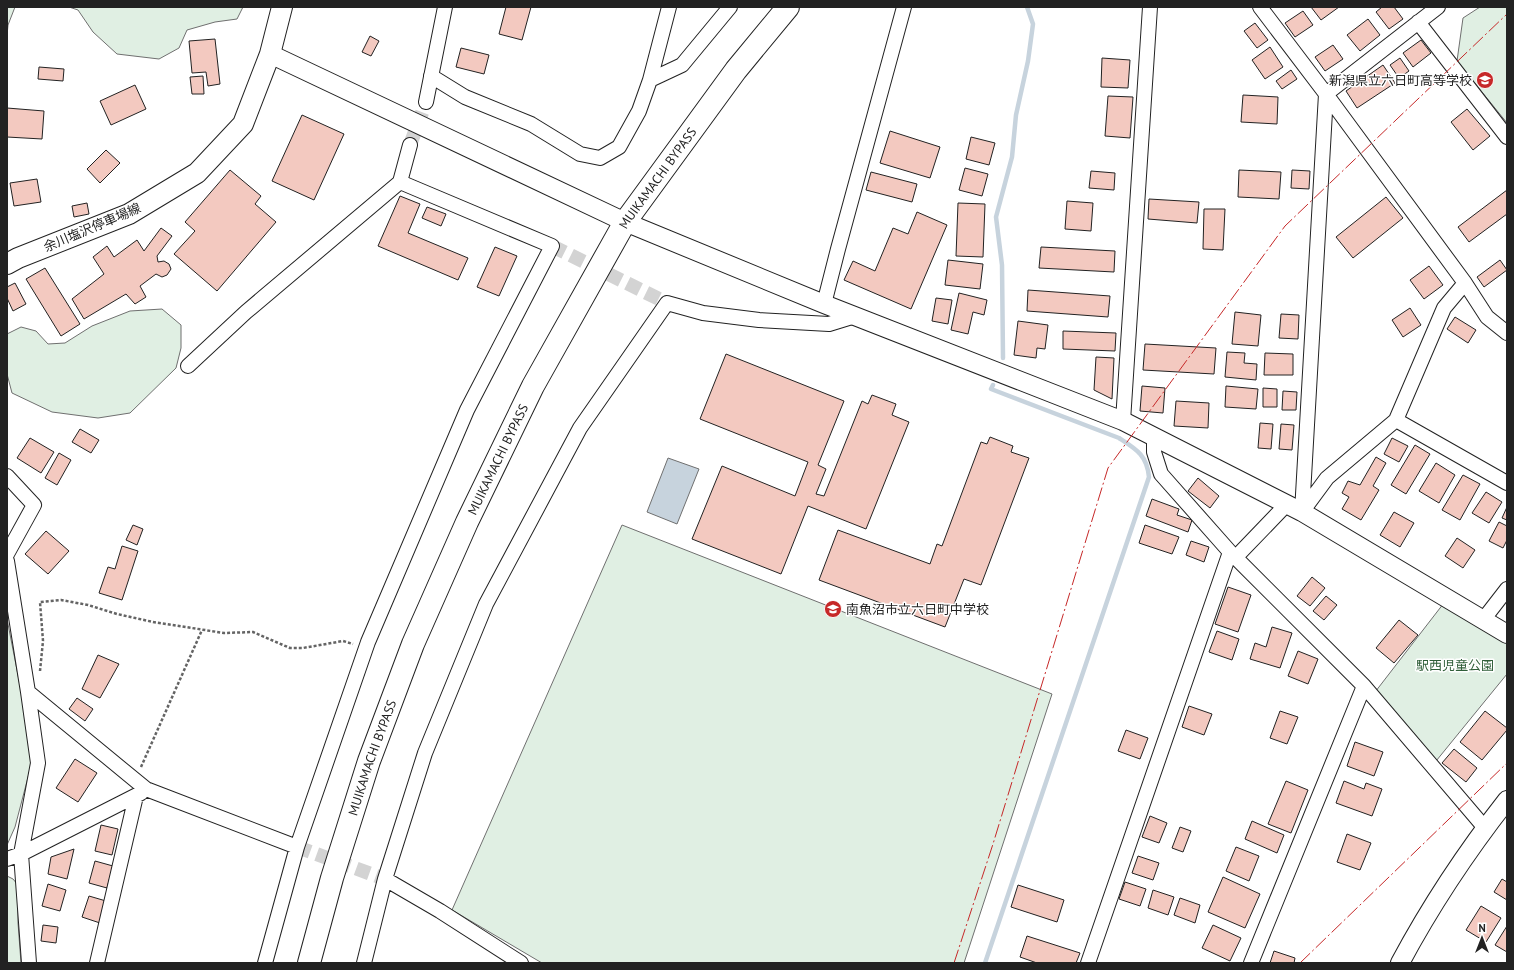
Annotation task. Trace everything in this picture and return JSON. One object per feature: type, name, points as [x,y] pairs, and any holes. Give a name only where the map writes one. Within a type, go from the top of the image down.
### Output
[{"type":"highway","name":"MUIKAMACHI BYPASS","points":[[309,963],[332,878],[369,761],[413,644],[467,522],[533,386],[624,222],[736,70],[788,7]]},
{"type":"main road","name":"余川塩沢停車場線","points":[[7,264],[18,258],[129,214],[197,173],[243,124],[270,54],[282,7]]},
{"type":"street","points":[[426,102],[445,7]]},
{"type":"street","points":[[431,76],[465,97],[531,124],[580,154],[600,158],[619,146],[639,111],[650,80],[669,7]]},
{"type":"street","points":[[650,80],[682,64],[730,7]]},
{"type":"street","points":[[824,304],[904,7]]},
{"type":"street","points":[[1123,421],[1150,7]]},
{"type":"street","points":[[1260,7],[1465,283],[1487,317],[1507,333]]},
{"type":"street","points":[[1294,508],[1326,94],[1438,7]]},
{"type":"street","points":[[1418,22],[1507,137]]},
{"type":"street","points":[[270,54],[624,222],[824,304],[1123,421],[1294,508],[1507,634]]},
{"type":"street","points":[[188,366],[246,312],[400,182],[410,146]]},
{"type":"street","points":[[265,963],[297,847],[368,642],[467,410],[552,246],[400,182]]},
{"type":"street","points":[[1088,963],[1233,555],[1294,508],[1396,420],[1444,308],[1465,283]]},
{"type":"street","points":[[364,963],[385,879],[425,753],[486,604],[580,428],[666,303],[703,313],[759,320],[829,324],[855,316]]},
{"type":"street","points":[[1396,420],[1507,484]]},
{"type":"street","points":[[1154,436],[1154,452],[1161,474],[1233,555],[1364,686],[1485,828]]},
{"type":"street","points":[[7,476],[34,505],[7,554]]},
{"type":"street","points":[[7,562],[38,763],[21,854],[30,963]]},
{"type":"street","points":[[1483,620],[1507,590]]},
{"type":"street","points":[[1251,963],[1364,686]]},
{"type":"street","points":[[28,692],[136,779],[141,793],[97,963]]},
{"type":"street","points":[[7,859],[21,854],[141,793],[297,847]]},
{"type":"street","points":[[1400,963],[1445,886],[1485,828],[1507,800]]},
{"type":"street","points":[[385,879],[440,911],[521,963]]},
{"type":"path","points":[[40,674],[43,641],[40,602],[61,600],[88,605],[118,614],[154,622],[202,630],[224,633],[253,632],[290,648],[303,648],[342,641],[352,644],[368,642]]},
{"type":"path","points":[[136,779],[202,630]]},
{"type":"green space","points":[[7,7],[15,7],[8,25],[7,36]]},
{"type":"green space","points":[[69,7],[243,7],[237,19],[215,22],[187,30],[179,48],[159,59],[117,54],[93,32],[78,10]]},
{"type":"green space","name":"新潟県立六日町高等学校","points":[[1480,7],[1507,7],[1507,123],[1457,61],[1463,18]]},
{"type":"green space","points":[[162,309],[181,325],[181,348],[176,368],[130,413],[98,418],[52,412],[12,393],[7,374],[7,334],[21,327],[36,331],[48,344],[65,343],[92,326],[130,311]]},
{"type":"green space","name":"南魚沼市立六日町中学校","points":[[622,525],[1052,694],[964,963],[542,963],[452,910]]},
{"type":"green space","name":"駅西児童公園","points":[[1447,599],[1507,634],[1507,674],[1432,766],[1372,696]]},
{"type":"green space","points":[[7,619],[26,716],[32,762],[15,827],[7,845]]},
{"type":"green space","points":[[7,876],[13,879],[18,885],[18,923],[21,963],[7,963]]},
{"type":"shaded area","points":[[668,458],[699,469],[677,524],[647,512]]},
{"type":"building","points":[[506,7],[531,7],[522,40],[499,34]]},
{"type":"building","points":[[1311,7],[1339,7],[1321,20]]},
{"type":"building","points":[[1382,7],[1394,7],[1403,19],[1389,29],[1376,12]]},
{"type":"building","points":[[1303,11],[1313,25],[1295,37],[1285,23]]},
{"type":"building","points":[[1368,19],[1380,35],[1360,51],[1347,35]]},
{"type":"building","points":[[1255,23],[1268,40],[1257,48],[1244,31]]},
{"type":"building","points":[[370,36],[379,41],[371,56],[362,52]]},
{"type":"building","points":[[215,39],[220,84],[208,86],[206,72],[192,73],[189,41]]},
{"type":"building","points":[[1421,40],[1431,53],[1413,67],[1403,53]]},
{"type":"building","points":[[1333,45],[1343,59],[1325,71],[1315,57]]},
{"type":"building","points":[[1270,47],[1283,67],[1265,79],[1252,60]]},
{"type":"building","points":[[461,48],[489,55],[484,74],[456,67]]},
{"type":"building","points":[[1102,58],[1130,60],[1128,88],[1101,87]]},
{"type":"building","points":[[1400,58],[1409,71],[1399,78],[1390,65]]},
{"type":"building","points":[[1383,65],[1395,83],[1357,108],[1346,91]]},
{"type":"building","points":[[39,67],[64,69],[63,81],[38,79]]},
{"type":"building","points":[[1291,70],[1297,79],[1282,89],[1276,81]]},
{"type":"building","points":[[203,76],[204,94],[192,94],[190,77]]},
{"type":"building","points":[[135,85],[146,109],[111,125],[100,101]]},
{"type":"building","points":[[1243,95],[1278,97],[1277,124],[1241,122]]},
{"type":"building","points":[[1108,96],[1133,97],[1130,138],[1105,136]]},
{"type":"building","points":[[7,108],[44,111],[42,139],[7,137]]},
{"type":"building","points":[[1467,109],[1490,136],[1473,150],[1451,122]]},
{"type":"building","points":[[302,115],[344,134],[314,200],[272,181]]},
{"type":"building","points":[[890,131],[940,147],[930,178],[880,163]]},
{"type":"building","points":[[971,137],[995,143],[989,165],[966,159]]},
{"type":"building","points":[[106,150],[120,163],[100,183],[87,169]]},
{"type":"building","points":[[965,168],[988,174],[982,196],[959,190]]},
{"type":"building","points":[[230,170],[261,196],[255,204],[276,222],[217,291],[174,254],[195,231],[185,222]]},
{"type":"building","points":[[1239,170],[1281,172],[1279,199],[1238,197]]},
{"type":"building","points":[[1292,170],[1310,171],[1309,189],[1291,188]]},
{"type":"building","points":[[1091,171],[1115,173],[1114,190],[1089,188]]},
{"type":"building","points":[[871,172],[917,184],[912,202],[866,190]]},
{"type":"building","points":[[37,179],[41,202],[14,206],[10,183]]},
{"type":"building","points":[[1507,190],[1507,214],[1469,242],[1458,227]]},
{"type":"building","points":[[400,196],[420,204],[408,233],[468,258],[458,280],[378,246]]},
{"type":"building","points":[[1386,197],[1403,218],[1353,258],[1336,237]]},
{"type":"building","points":[[1149,199],[1199,202],[1197,223],[1148,219]]},
{"type":"building","points":[[1067,201],[1093,203],[1091,231],[1065,229]]},
{"type":"building","points":[[87,203],[89,214],[74,217],[72,206]]},
{"type":"building","points":[[958,203],[985,204],[983,257],[956,256]]},
{"type":"building","points":[[427,207],[446,214],[441,226],[422,218]]},
{"type":"building","points":[[1204,209],[1225,209],[1223,250],[1203,249]]},
{"type":"building","points":[[917,212],[947,225],[911,309],[844,280],[853,261],[875,271],[893,228],[908,234]]},
{"type":"building","points":[[161,228],[172,236],[157,256],[158,262],[164,261],[169,264],[171,269],[167,275],[162,277],[156,274],[140,286],[146,297],[135,304],[126,294],[84,319],[72,299],[104,274],[93,257],[107,246],[114,257],[137,240],[144,251]]},
{"type":"building","points":[[495,247],[517,256],[499,296],[477,287]]},
{"type":"building","points":[[1041,247],[1115,251],[1114,272],[1039,268]]},
{"type":"building","points":[[948,260],[983,264],[980,289],[945,285]]},
{"type":"building","points":[[1500,260],[1507,270],[1484,287],[1477,277]]},
{"type":"building","points":[[1429,266],[1443,285],[1424,299],[1410,280]]},
{"type":"building","points":[[45,268],[80,324],[61,336],[26,279]]},
{"type":"building","points":[[15,283],[26,304],[13,311],[7,298],[7,287]]},
{"type":"building","points":[[1028,290],[1110,296],[1108,317],[1027,311]]},
{"type":"building","points":[[959,293],[987,300],[984,315],[973,312],[968,334],[951,330]]},
{"type":"building","points":[[936,298],[952,300],[948,324],[932,321]]},
{"type":"building","points":[[1410,308],[1421,325],[1403,337],[1392,320]]},
{"type":"building","points":[[1235,312],[1261,315],[1258,346],[1232,344]]},
{"type":"building","points":[[1281,314],[1299,315],[1298,339],[1279,338]]},
{"type":"building","points":[[1455,317],[1476,330],[1468,343],[1447,329]]},
{"type":"building","points":[[1018,321],[1048,325],[1045,349],[1037,348],[1036,358],[1014,355]]},
{"type":"building","points":[[1063,331],[1116,333],[1115,351],[1063,349]]},
{"type":"building","points":[[1145,344],[1216,348],[1214,374],[1143,370]]},
{"type":"building","points":[[1227,352],[1245,353],[1244,363],[1257,364],[1256,380],[1225,377]]},
{"type":"building","points":[[1265,353],[1293,354],[1293,375],[1264,375]]},
{"type":"building","points":[[726,354],[844,401],[818,465],[826,469],[816,494],[824,496],[862,401],[868,404],[872,395],[896,404],[892,415],[909,422],[866,529],[808,506],[781,574],[692,539],[722,466],[795,496],[808,462],[700,419]]},
{"type":"building","points":[[1096,357],[1114,358],[1112,399],[1094,390]]},
{"type":"building","points":[[1142,386],[1165,388],[1163,413],[1140,411]]},
{"type":"building","points":[[1226,386],[1258,389],[1256,409],[1225,407]]},
{"type":"building","points":[[1263,388],[1277,389],[1277,407],[1263,407]]},
{"type":"building","points":[[1283,391],[1297,392],[1296,410],[1282,410]]},
{"type":"building","points":[[1176,401],[1209,403],[1208,428],[1174,426]]},
{"type":"building","points":[[1260,423],[1273,424],[1271,449],[1258,448]]},
{"type":"building","points":[[1281,424],[1294,425],[1292,450],[1279,449]]},
{"type":"building","points":[[80,429],[99,440],[91,453],[72,442]]},
{"type":"building","points":[[990,437],[1013,446],[1011,452],[1029,458],[981,585],[964,579],[945,627],[819,580],[838,530],[930,564],[937,544],[942,546],[981,442],[987,444]]},
{"type":"building","points":[[30,438],[54,452],[41,473],[17,458]]},
{"type":"building","points":[[1392,438],[1408,446],[1399,462],[1384,454]]},
{"type":"building","points":[[1415,445],[1430,454],[1406,494],[1391,485]]},
{"type":"building","points":[[59,453],[71,460],[57,485],[45,478]]},
{"type":"building","points":[[1376,457],[1386,463],[1373,486],[1379,490],[1361,520],[1342,509],[1349,497],[1342,493],[1348,481],[1360,485]]},
{"type":"building","points":[[1436,463],[1455,475],[1439,503],[1419,491]]},
{"type":"building","points":[[1463,475],[1480,484],[1460,520],[1442,510]]},
{"type":"building","points":[[1198,478],[1219,496],[1210,508],[1188,491]]},
{"type":"building","points":[[1486,492],[1502,502],[1489,523],[1472,513]]},
{"type":"building","points":[[1152,499],[1179,509],[1177,515],[1192,520],[1188,532],[1146,516]]},
{"type":"building","points":[[1507,507],[1507,520],[1502,518]]},
{"type":"building","points":[[1394,512],[1414,523],[1400,547],[1380,535]]},
{"type":"building","points":[[1499,522],[1507,526],[1507,540],[1503,548],[1489,541]]},
{"type":"building","points":[[133,525],[143,529],[137,545],[126,540]]},
{"type":"building","points":[[1145,525],[1179,537],[1172,554],[1139,543]]},
{"type":"building","points":[[46,531],[69,551],[48,574],[25,554]]},
{"type":"building","points":[[1457,538],[1475,550],[1463,568],[1445,556]]},
{"type":"building","points":[[1191,541],[1209,547],[1204,562],[1186,555]]},
{"type":"building","points":[[122,546],[138,551],[122,600],[99,593],[108,567],[115,569]]},
{"type":"building","points":[[1312,577],[1325,588],[1310,606],[1297,596]]},
{"type":"building","points":[[1228,587],[1251,595],[1238,632],[1215,624]]},
{"type":"building","points":[[1326,596],[1337,605],[1324,620],[1313,611]]},
{"type":"building","points":[[1399,620],[1418,635],[1394,663],[1376,648]]},
{"type":"building","points":[[1272,627],[1292,633],[1280,668],[1250,659],[1255,643],[1266,647]]},
{"type":"building","points":[[1217,631],[1239,639],[1232,660],[1209,652]]},
{"type":"building","points":[[1298,651],[1318,659],[1308,684],[1288,676]]},
{"type":"building","points":[[98,655],[119,664],[100,698],[82,689]]},
{"type":"building","points":[[77,698],[93,709],[85,721],[69,709]]},
{"type":"building","points":[[1189,706],[1212,714],[1204,735],[1182,727]]},
{"type":"building","points":[[1280,711],[1298,717],[1287,744],[1270,738]]},
{"type":"building","points":[[1485,711],[1507,728],[1507,730],[1482,760],[1460,742]]},
{"type":"building","points":[[1126,730],[1148,738],[1140,759],[1118,751]]},
{"type":"building","points":[[1355,742],[1383,752],[1374,776],[1347,766]]},
{"type":"building","points":[[1454,749],[1477,768],[1466,782],[1442,763]]},
{"type":"building","points":[[75,759],[97,773],[78,802],[56,788]]},
{"type":"building","points":[[1286,781],[1308,790],[1291,833],[1268,824]]},
{"type":"building","points":[[1344,781],[1364,789],[1366,783],[1382,789],[1372,816],[1336,803]]},
{"type":"building","points":[[1150,816],[1167,823],[1159,843],[1142,837]]},
{"type":"building","points":[[1252,821],[1284,835],[1277,853],[1245,839]]},
{"type":"building","points":[[101,825],[118,829],[112,855],[95,851]]},
{"type":"building","points":[[1180,827],[1191,831],[1183,852],[1172,848]]},
{"type":"building","points":[[1347,834],[1371,843],[1360,870],[1337,862]]},
{"type":"building","points":[[1236,847],[1259,856],[1249,881],[1226,871]]},
{"type":"building","points":[[74,849],[67,879],[48,874],[51,857]]},
{"type":"building","points":[[1138,856],[1159,863],[1153,880],[1132,873]]},
{"type":"building","points":[[95,861],[113,866],[107,888],[89,883]]},
{"type":"building","points":[[1223,877],[1260,894],[1245,928],[1208,912]]},
{"type":"building","points":[[1502,879],[1507,882],[1507,900],[1494,892]]},
{"type":"building","points":[[1125,882],[1146,889],[1140,906],[1119,899]]},
{"type":"building","points":[[48,884],[66,890],[60,911],[42,906]]},
{"type":"building","points":[[1018,885],[1064,900],[1057,922],[1011,907]]},
{"type":"building","points":[[1153,890],[1174,897],[1168,915],[1148,908]]},
{"type":"building","points":[[89,896],[106,901],[100,923],[82,917]]},
{"type":"building","points":[[1180,898],[1200,905],[1195,923],[1174,915]]},
{"type":"building","points":[[1481,906],[1501,918],[1486,942],[1466,930]]},
{"type":"building","points":[[43,925],[58,927],[56,943],[41,941]]},
{"type":"building","points":[[1213,925],[1241,938],[1230,961],[1202,948]]},
{"type":"building","points":[[1507,926],[1507,952],[1495,945]]},
{"type":"building","points":[[1027,936],[1080,953],[1076,963],[1037,963],[1020,957]]},
{"type":"building","points":[[1274,951],[1295,958],[1294,963],[1270,963]]},
{"type":"waterway","points":[[1003,358],[1002,265],[996,217],[1012,157],[1016,115],[1028,61],[1033,24],[1027,7]]},
{"type":"waterway","points":[[985,963],[1149,477],[1146,463],[1140,453],[1119,438],[991,389],[993,385]]},
{"type":"tunnel","points":[[410,145],[426,102]]},
{"type":"tunnel","points":[[552,246],[667,303]]},
{"type":"tunnel","points":[[297,847],[385,879]]},
{"type":"power","points":[[954,963],[993,844],[1108,468],[1285,226],[1507,14]]},
{"type":"power","points":[[1300,963],[1507,763]]},
{"type":"place","name":"新潟県立六日町高等学校","points":[[1485,80]]},
{"type":"place","name":"南魚沼市立六日町中学校","points":[[833,609]]}]
